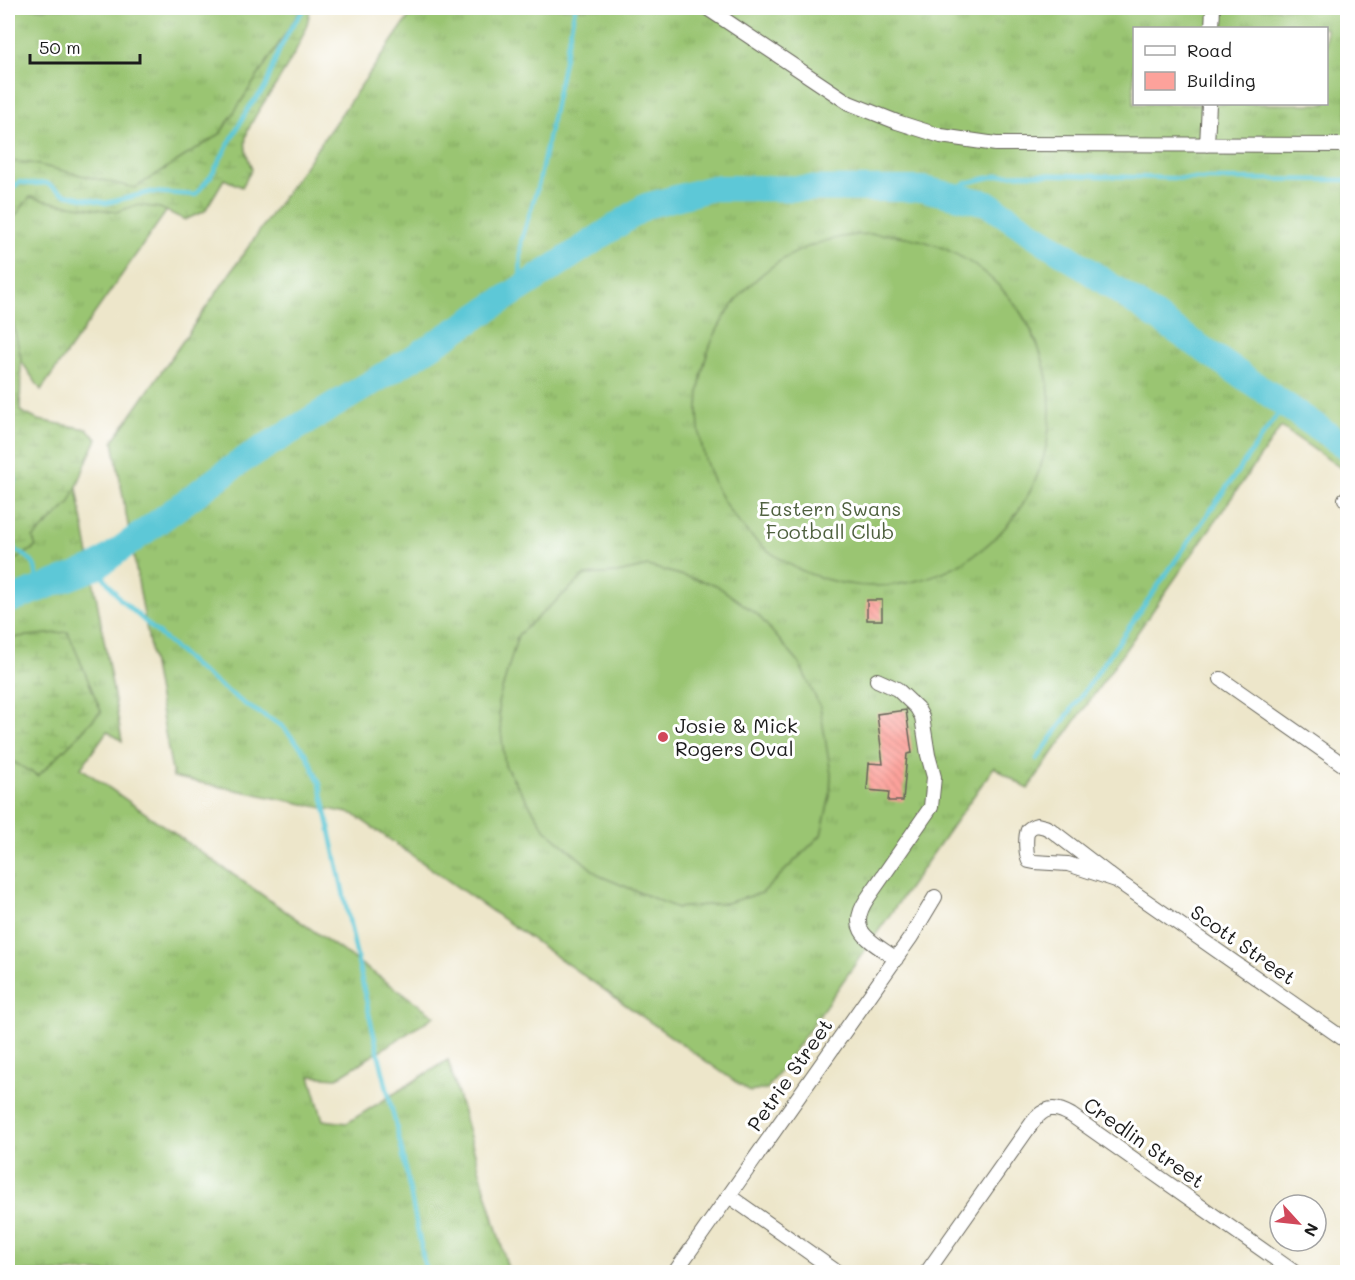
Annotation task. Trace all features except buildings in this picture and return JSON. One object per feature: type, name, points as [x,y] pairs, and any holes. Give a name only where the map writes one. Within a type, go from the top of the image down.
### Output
[{"type":"street","points":[[707,8],[849,103],[941,136],[996,144],[1347,145]]},
{"type":"street","points":[[1212,27],[1213,8]]},
{"type":"street","points":[[1207,145],[1209,105]]},
{"type":"street","points":[[1221,679],[1347,768]]},
{"type":"street","points":[[877,680],[895,687],[917,708],[922,717],[934,777],[931,807],[859,912],[859,927],[863,933],[896,959]]},
{"type":"street","points":[[1037,825],[1045,827],[1116,880],[1068,864],[1029,861],[1026,854],[1028,831],[1037,825]]},
{"type":"street","name":"Scott Street","points":[[1116,880],[1347,1042]]},
{"type":"street","name":"Petrie Street","points":[[675,1272],[896,959],[935,897]]},
{"type":"street","name":"Credlin Street","points":[[927,1272],[1035,1119],[1051,1109],[1061,1110],[1071,1116],[1294,1272]]},
{"type":"street","points":[[729,1196],[837,1272]]},
{"type":"green space","points":[[8,8],[309,8],[41,390],[8,342]]},
{"type":"green space","points":[[302,8],[310,8],[301,40],[248,132],[246,149],[252,169],[242,187],[224,179],[205,211],[185,220],[160,208],[136,205],[117,212],[30,197],[8,225],[8,161],[30,163],[135,188],[220,134]]},
{"type":"green space","name":"Eastern Swans Football Club","points":[[415,8],[1347,8],[1347,472],[1281,427],[1028,789],[994,767],[767,1089],[750,1092],[353,814],[173,777],[113,441]]},
{"type":"green space","name":"Eastern Swans Football Club","points":[[874,234],[908,238],[941,248],[972,264],[998,286],[1020,312],[1036,343],[1046,376],[1050,410],[1046,444],[1036,477],[1020,508],[998,534],[972,556],[941,572],[908,582],[874,586],[840,582],[807,572],[776,556],[750,534],[728,508],[712,477],[702,444],[698,410],[702,376],[712,343],[728,312],[750,286],[776,264],[807,248],[840,238]]},
{"type":"green space","points":[[8,282],[11,314],[21,359],[20,411],[38,420],[87,429],[97,439],[69,504],[33,538],[36,547],[17,559],[8,559]]},
{"type":"green space","points":[[8,419],[73,466],[122,741],[107,731],[81,768],[435,1016],[337,1078],[310,1076],[323,1120],[347,1123],[448,1060],[509,1272],[8,1272]]},
{"type":"green space","name":"Josie & Mick Rogers Oval","points":[[648,566],[716,585],[758,615],[799,663],[820,707],[831,774],[830,796],[821,835],[762,893],[726,903],[677,908],[600,876],[545,829],[505,766],[498,703],[518,635],[585,575],[617,573]]},
{"type":"green space","points":[[68,632],[101,711],[38,776],[8,759],[8,640]]},
{"type":"waterway","points":[[8,192],[19,182],[46,183],[65,194],[106,203],[151,192],[195,195],[211,176],[249,107],[265,88],[279,51],[290,29],[305,8]]},
{"type":"waterway","points":[[520,289],[521,242],[539,182],[575,8]]},
{"type":"waterway","points":[[947,194],[966,183],[1000,175],[1348,180]]},
{"type":"waterway","points":[[8,601],[96,567],[243,460],[416,356],[646,206],[713,188],[923,189],[987,203],[1348,448]]},
{"type":"waterway","points":[[1037,759],[1284,405]]},
{"type":"waterway","points":[[8,453],[15,480],[9,493],[14,550],[27,557],[34,565],[36,590]]},
{"type":"waterway","points":[[96,567],[120,599],[199,670],[246,705],[282,726],[306,753],[320,784],[370,1018],[402,1151],[426,1272]]},
{"type":"place","name":"Josie & Mick Rogers Oval","points":[[663,737]]}]
